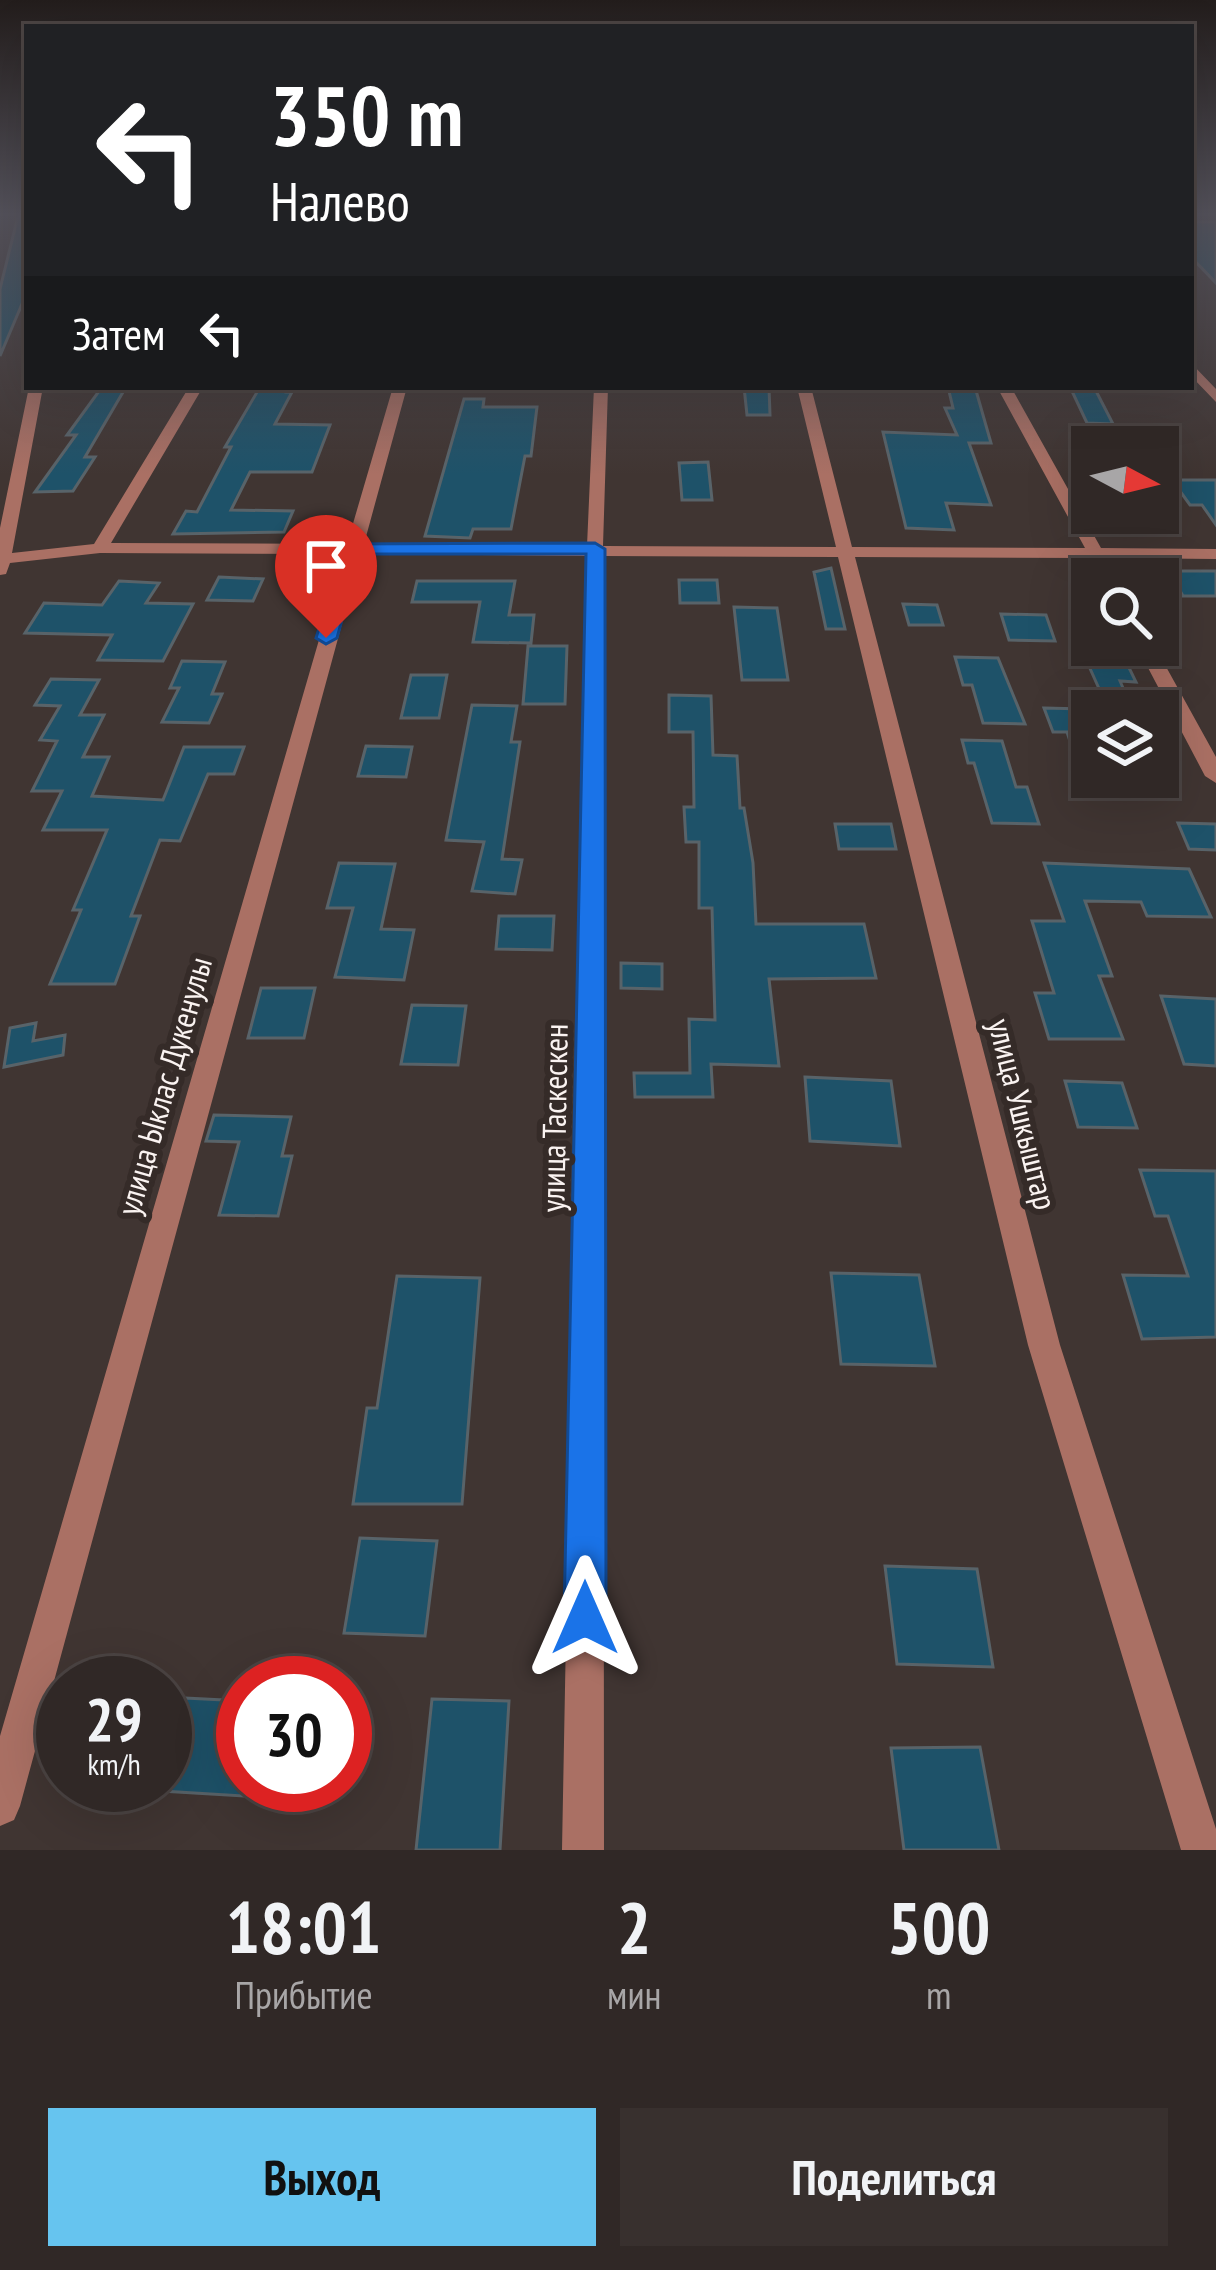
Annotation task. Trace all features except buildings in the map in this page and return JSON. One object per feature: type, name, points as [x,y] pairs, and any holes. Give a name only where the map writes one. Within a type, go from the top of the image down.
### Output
[{"type":"street","points":[[1194,372],[1216,398]]},
{"type":"street","points":[[34,390],[1,562],[100,548],[1216,554]]},
{"type":"street","points":[[100,548],[194,390]]},
{"type":"street","name":"улица Ыклас Дукенулы","points":[[0,1806],[399,390]]},
{"type":"street","name":"улица Таскескен","points":[[583,1850],[595,549],[601,390]]},
{"type":"street","name":"улица Ушкыштар","points":[[805,390],[1044,1345],[1202,1850]]},
{"type":"street","points":[[1006,390],[1098,558]]},
{"type":"street","points":[[1156,666],[1216,776]]},
{"type":"route","points":[[326,638],[352,548],[595,549],[585,1618]]}]
